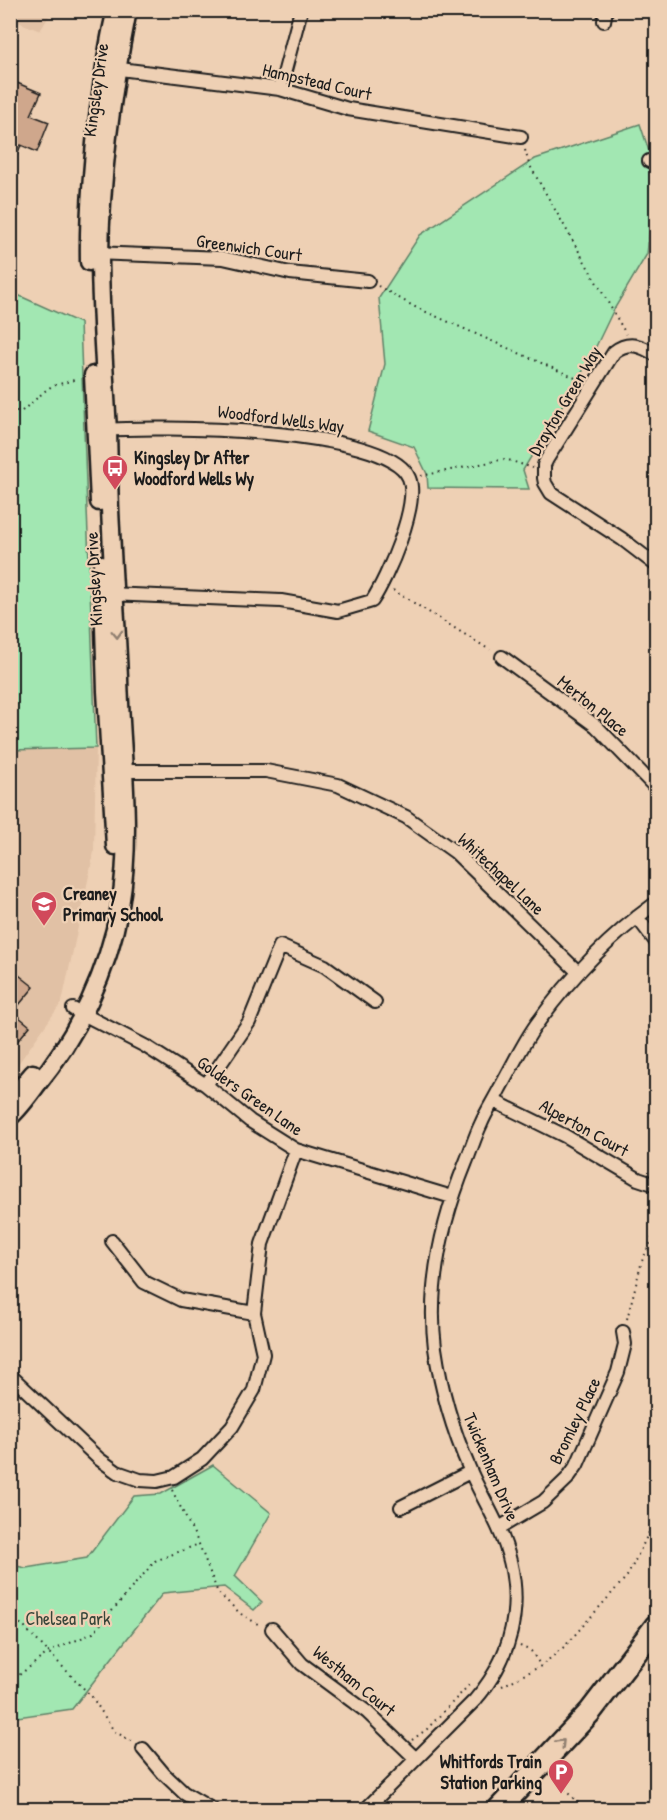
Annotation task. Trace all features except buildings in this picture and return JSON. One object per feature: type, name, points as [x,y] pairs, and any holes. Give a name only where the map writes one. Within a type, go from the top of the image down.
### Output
[{"type":"highway","points":[[498,1809],[590,1712],[657,1626]]},
{"type":"main road","name":"Kingsley Drive","points":[[10,1117],[46,1075],[65,1047],[98,948],[111,896],[116,844],[118,771],[106,680],[109,594],[92,179],[111,67],[116,10]]},
{"type":"main road","name":"Kingsley Drive","points":[[111,67],[128,10]]},
{"type":"main road","name":"Kingsley Drive","points":[[10,1100],[78,1012]]},
{"type":"street","points":[[280,89],[301,10]]},
{"type":"street","name":"Hampstead Court","points":[[111,67],[280,89],[348,109],[521,137]]},
{"type":"street","name":"Greenwich Court","points":[[95,253],[223,258],[290,273],[368,281]]},
{"type":"street","points":[[632,344],[639,345],[657,355]]},
{"type":"street","name":"Drayton Green Way","points":[[632,344],[625,345],[614,352],[547,459],[543,472],[545,483],[556,497],[622,539],[657,565]]},
{"type":"street","name":"Woodford Wells Way","points":[[101,430],[200,428],[317,439],[373,452],[394,462],[405,471],[410,479]]},
{"type":"street","points":[[109,594],[281,601],[338,611],[372,602],[383,584],[404,531],[412,489],[410,479]]},
{"type":"street","name":"Merton Place","points":[[501,657],[596,726],[657,788]]},
{"type":"street","name":"Whitechapel Lane","points":[[118,771],[266,771],[338,785],[406,818],[455,852],[578,972]]},
{"type":"street","name":"Twickenham Drive","points":[[365,1809],[481,1693],[508,1645],[514,1617],[515,1588],[510,1560],[499,1528],[470,1472],[447,1408],[435,1345],[433,1302],[435,1263],[452,1197],[481,1124],[536,1026],[578,972],[637,916],[657,903]]},
{"type":"street","points":[[637,916],[657,942]]},
{"type":"street","points":[[206,1085],[249,1022],[280,946],[325,966],[375,1002]]},
{"type":"street","name":"Golders Green Lane","points":[[78,1012],[145,1046],[206,1085],[250,1121],[296,1150],[452,1197]]},
{"type":"street","name":"Alperton Court","points":[[494,1101],[565,1136],[638,1179],[657,1185]]},
{"type":"street","points":[[10,1375],[99,1459],[117,1472],[140,1480],[158,1480],[174,1477],[188,1470],[232,1427],[254,1390],[263,1354],[254,1313],[262,1244],[296,1150]]},
{"type":"street","points":[[112,1241],[144,1282],[181,1300],[254,1313]]},
{"type":"street","name":"Bromley Place","points":[[499,1528],[543,1502],[567,1479],[577,1465],[618,1372],[624,1344],[623,1332]]},
{"type":"street","points":[[401,1507],[470,1472]]},
{"type":"street","name":"Westham Court","points":[[269,1629],[302,1664],[368,1712],[416,1759]]},
{"type":"street","points":[[143,1749],[184,1793],[213,1809]]},
{"type":"path","points":[[521,137],[529,164],[632,344]]},
{"type":"path","points":[[368,281],[415,307],[592,386]]},
{"type":"path","points":[[10,411],[25,410],[52,386],[84,377]]},
{"type":"path","points":[[410,479],[505,459],[543,472]]},
{"type":"path","points":[[383,584],[501,657]]},
{"type":"path","points":[[623,1332],[642,1261],[657,1232]]},
{"type":"path","points":[[167,1478],[200,1544],[218,1593],[241,1614],[269,1629]]},
{"type":"path","points":[[508,1645],[516,1644],[531,1651],[541,1666],[566,1646],[628,1575],[657,1518]]},
{"type":"path","points":[[10,1682],[49,1652],[93,1633],[155,1561],[200,1544]]},
{"type":"path","points":[[10,1617],[22,1625],[92,1697],[114,1731],[143,1749]]},
{"type":"path","points":[[404,1748],[427,1729],[472,1682]]},
{"type":"path","points":[[560,1785],[585,1809]]},
{"type":"shaded area","points":[[10,11],[52,11],[40,31],[11,19]]},
{"type":"shaded area","name":"Creaney Primary School","points":[[96,748],[94,852],[62,1002],[11,1074],[11,750]]},
{"type":"green space","points":[[640,124],[656,172],[647,254],[613,311],[589,361],[523,470],[529,489],[428,488],[427,474],[414,447],[368,431],[385,364],[379,298],[420,235],[535,159]]},
{"type":"green space","points":[[11,292],[80,323],[96,748],[11,750]]},
{"type":"green space","name":"Chelsea Park","points":[[213,1465],[271,1513],[235,1576],[262,1602],[254,1610],[224,1587],[163,1593],[72,1709],[11,1718],[11,1565],[26,1568],[87,1558],[134,1496],[161,1494]]},
{"type":"place","name":"Kingsley Dr After Woodford Wells Wy","points":[[115,491]]},
{"type":"place","name":"Creaney Primary School","points":[[44,927]]},
{"type":"place","name":"Whitfords Train Station Parking","points":[[561,1795]]}]
